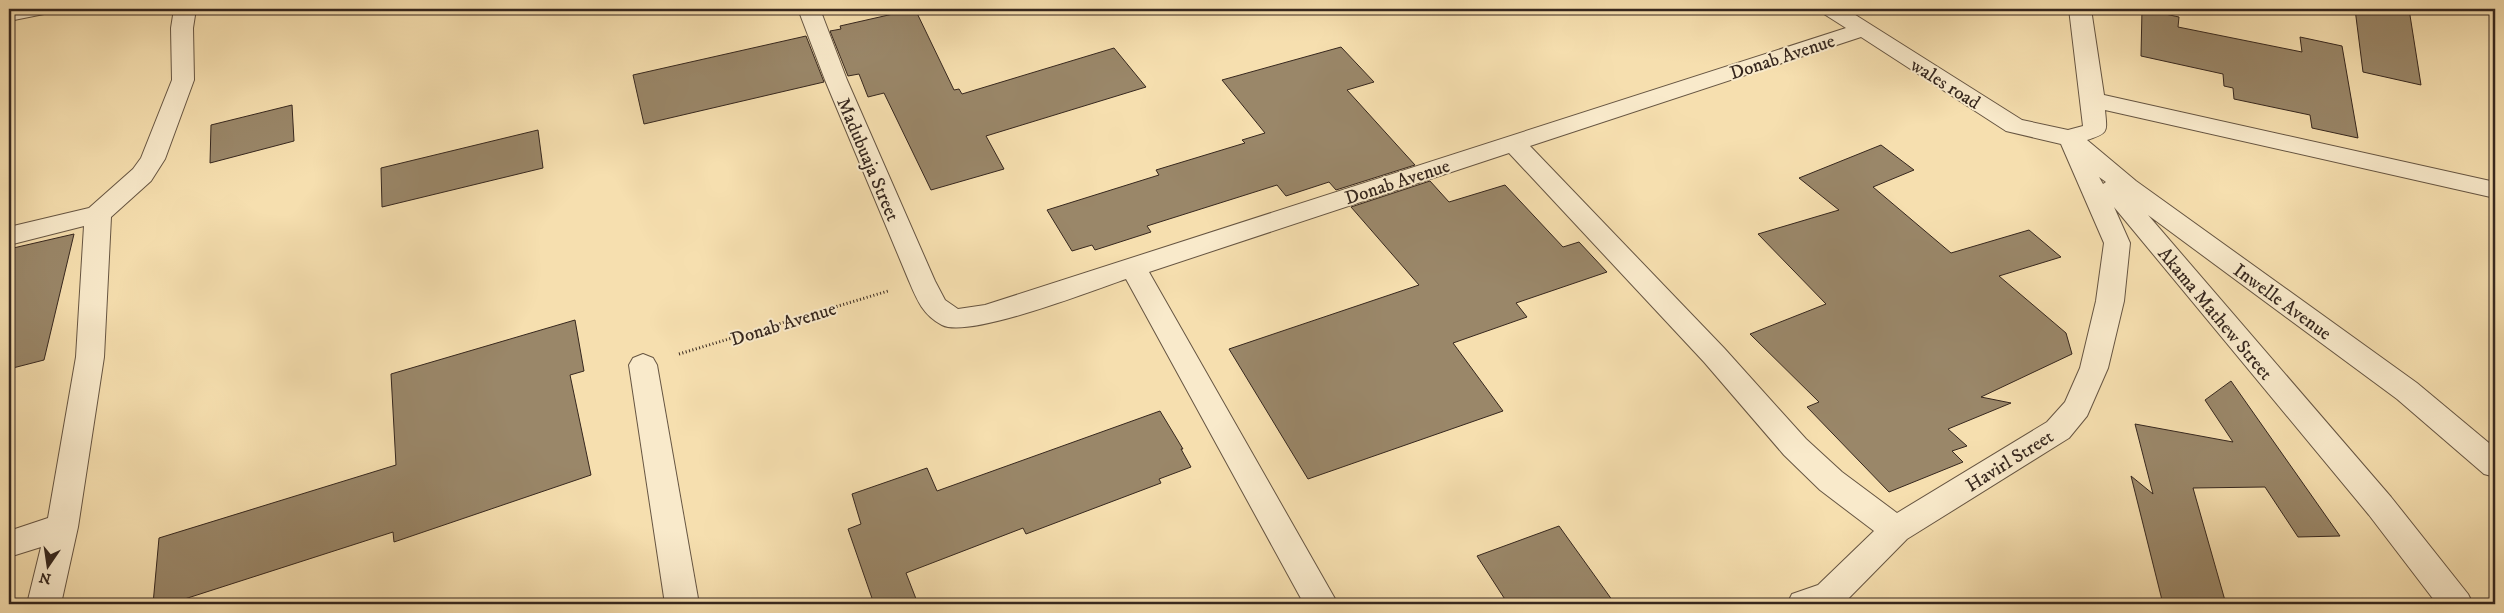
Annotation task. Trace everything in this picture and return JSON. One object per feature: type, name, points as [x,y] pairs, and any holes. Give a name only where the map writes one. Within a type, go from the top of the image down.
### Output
[{"type":"street","points":[[9,14],[36,9]]},
{"type":"street","points":[[9,236],[98,214],[142,176],[154,159],[183,80],[182,28],[185,9]]},
{"type":"street","name":"Madubuaja Street","points":[[809,9],[836,80],[934,306]]},
{"type":"street","name":"wales road","points":[[1832,9],[2014,126],[2069,138]]},
{"type":"street","points":[[2069,138],[2095,130],[2094,100],[2080,9]]},
{"type":"street","name":"Donab Avenue","points":[[934,306],[953,319],[986,315],[1862,30]]},
{"type":"street","points":[[2094,100],[2495,190]]},
{"type":"street","name":"Inwelle Avenue","points":[[2069,138],[2127,187],[2407,391],[2495,465]]},
{"type":"street","name":"Havirl Street","points":[[1804,604],[1829,596],[1896,530],[2058,430],[2077,408],[2096,358],[2110,301],[2117,243],[2069,138]]},
{"type":"street","name":"Akama Mathew Street","points":[[2069,138],[2380,506],[2456,604]]},
{"type":"street","points":[[1514,143],[1714,355],[1795,447],[1831,481],[1896,530]]},
{"type":"street","points":[[44,604],[62,527],[90,357],[98,214]]},
{"type":"street","points":[[1132,267],[1321,604]]},
{"type":"street","points":[[643,366],[682,604]]},
{"type":"street","points":[[9,544],[62,527]]},
{"type":"path","name":"Donab Avenue","points":[[643,366],[922,281]]},
{"type":"building","points":[[915,9],[954,90],[959,89],[962,94],[1114,48],[1146,87],[986,136],[1004,169],[931,190],[884,93],[868,97],[859,74],[848,76],[830,31],[841,29],[840,26]]},
{"type":"building","points":[[2142,9],[2179,17],[2178,27],[2302,52],[2300,37],[2342,46],[2358,138],[2312,128],[2310,115],[2234,99],[2233,88],[2224,86],[2223,74],[2141,56]]},
{"type":"building","points":[[2355,9],[2409,9],[2421,85],[2363,72]]},
{"type":"building","points":[[806,36],[824,82],[644,124],[633,75]]},
{"type":"building","points":[[1341,47],[1374,82],[1347,90],[1415,165],[1336,190],[1329,182],[1286,196],[1277,185],[1147,226],[1151,232],[1095,250],[1092,245],[1072,251],[1047,210],[1159,175],[1156,170],[1245,143],[1242,140],[1265,133],[1222,80]]},
{"type":"building","points":[[292,105],[294,141],[210,163],[211,125]]},
{"type":"building","points":[[538,130],[543,168],[382,207],[381,168]]},
{"type":"building","points":[[1881,145],[1914,170],[1873,187],[1951,253],[2029,230],[2061,257],[1999,276],[2066,333],[2072,354],[1981,397],[2011,403],[1948,429],[1967,446],[1952,451],[1963,462],[1889,492],[1807,407],[1819,402],[1750,334],[1826,304],[1758,234],[1839,210],[1799,178]]},
{"type":"building","points":[[1430,181],[1449,202],[1505,185],[1563,247],[1579,242],[1607,272],[1516,303],[1527,317],[1453,343],[1503,411],[1308,479],[1229,349],[1419,285],[1351,207]]},
{"type":"building","points":[[74,234],[44,360],[9,369],[9,249]]},
{"type":"building","points":[[575,320],[584,371],[570,375],[591,475],[394,542],[393,532],[169,604],[153,604],[159,538],[396,465],[391,374]]},
{"type":"building","points":[[2231,381],[2340,536],[2298,537],[2265,487],[2193,488],[2226,604],[2163,604],[2131,476],[2153,494],[2135,424],[2233,442],[2205,400]]},
{"type":"building","points":[[1160,411],[1183,449],[1181,449],[1191,467],[1159,479],[1161,483],[1026,534],[1023,528],[906,573],[918,604],[874,604],[848,529],[861,524],[852,494],[927,468],[937,491]]},
{"type":"building","points":[[1559,526],[1615,604],[1508,604],[1477,556]]}]
